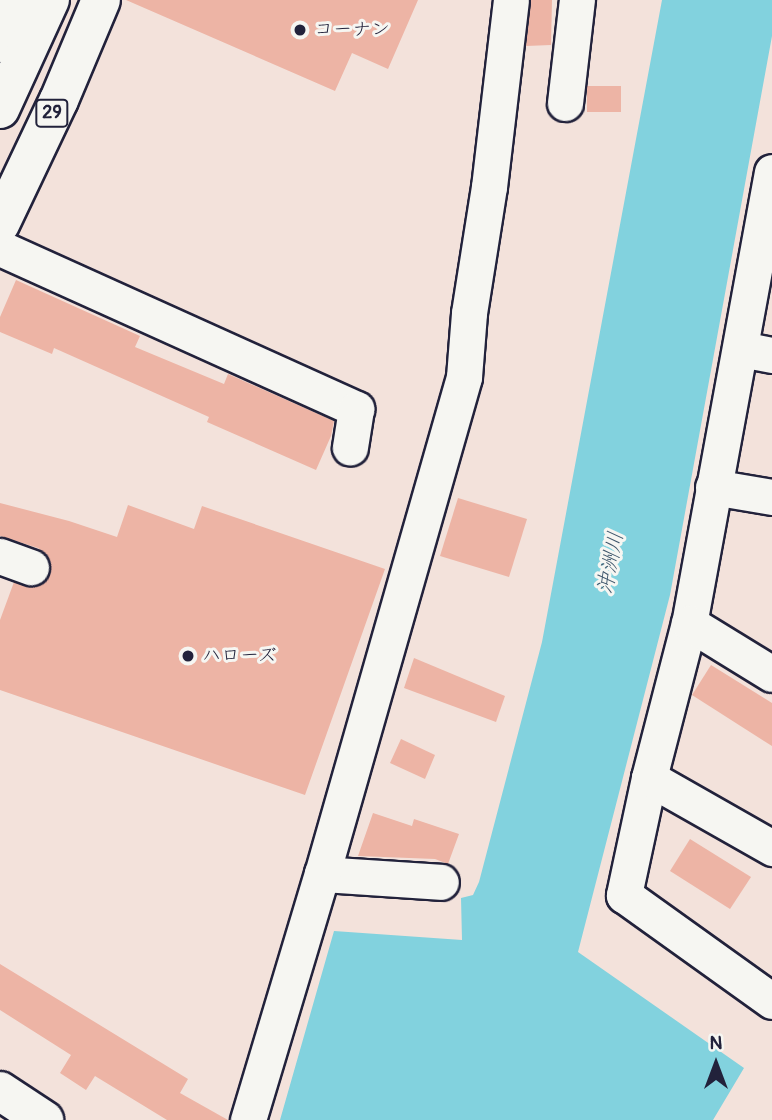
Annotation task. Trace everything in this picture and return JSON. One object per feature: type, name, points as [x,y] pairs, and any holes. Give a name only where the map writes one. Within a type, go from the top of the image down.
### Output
[{"type":"main road","points":[[17,39],[20,0]]},
{"type":"main road","name":"29","points":[[0,109],[17,39],[50,0]]},
{"type":"main road","name":"29","points":[[0,224],[59,100],[100,0]]},
{"type":"main road","points":[[0,1091],[44,1120]]},
{"type":"street","points":[[248,1120],[322,874],[464,377],[469,313],[493,160],[511,0]]},
{"type":"street","points":[[565,103],[577,0]]},
{"type":"street","points":[[770,192],[756,352],[713,487],[689,623],[649,778],[624,895],[772,1001]]},
{"type":"street","points":[[0,248],[356,409],[350,448]]},
{"type":"street","points":[[713,487],[772,497]]},
{"type":"street","points":[[689,623],[772,674]]},
{"type":"street","points":[[649,778],[772,848]]},
{"type":"street","points":[[322,874],[441,881]]},
{"type":"water","name":"沖洲川","points":[[662,0],[772,0],[772,36],[670,595],[578,952],[744,1068],[713,1120],[280,1120],[334,931],[462,940],[461,898],[473,895],[479,882],[542,642]]},
{"type":"building","name":"コーナン","points":[[126,0],[418,0],[388,69],[352,53],[335,91]]},
{"type":"building","points":[[531,0],[552,0],[551,45],[526,46]]},
{"type":"building","points":[[587,86],[621,86],[621,112],[587,112]]},
{"type":"building","points":[[16,280],[140,336],[135,347],[224,384],[228,374],[334,421],[331,436],[316,470],[207,422],[209,417],[54,348],[52,354],[0,332],[0,317]]},
{"type":"building","points":[[458,498],[527,519],[509,577],[440,556]]},
{"type":"building","points":[[0,503],[117,537],[128,505],[194,529],[202,506],[385,569],[305,795],[0,690],[0,620],[14,582],[34,587],[43,583],[50,574],[51,564],[47,555],[38,548],[0,536]]},
{"type":"building","points":[[414,658],[505,696],[496,722],[404,688]]},
{"type":"building","points":[[711,665],[772,703],[772,746],[692,695]]},
{"type":"building","points":[[401,739],[435,755],[425,779],[390,763]]},
{"type":"building","points":[[373,813],[412,826],[414,819],[459,834],[448,864],[435,859],[358,856]]},
{"type":"building","points":[[690,839],[751,877],[730,909],[670,871]]},
{"type":"building","points":[[0,964],[188,1079],[180,1093],[228,1120],[167,1120],[95,1076],[86,1090],[60,1073],[71,1055],[0,1010]]},
{"type":"place","name":"コーナン","points":[[300,30]]},
{"type":"place","name":"ハローズ","points":[[188,656]]}]
